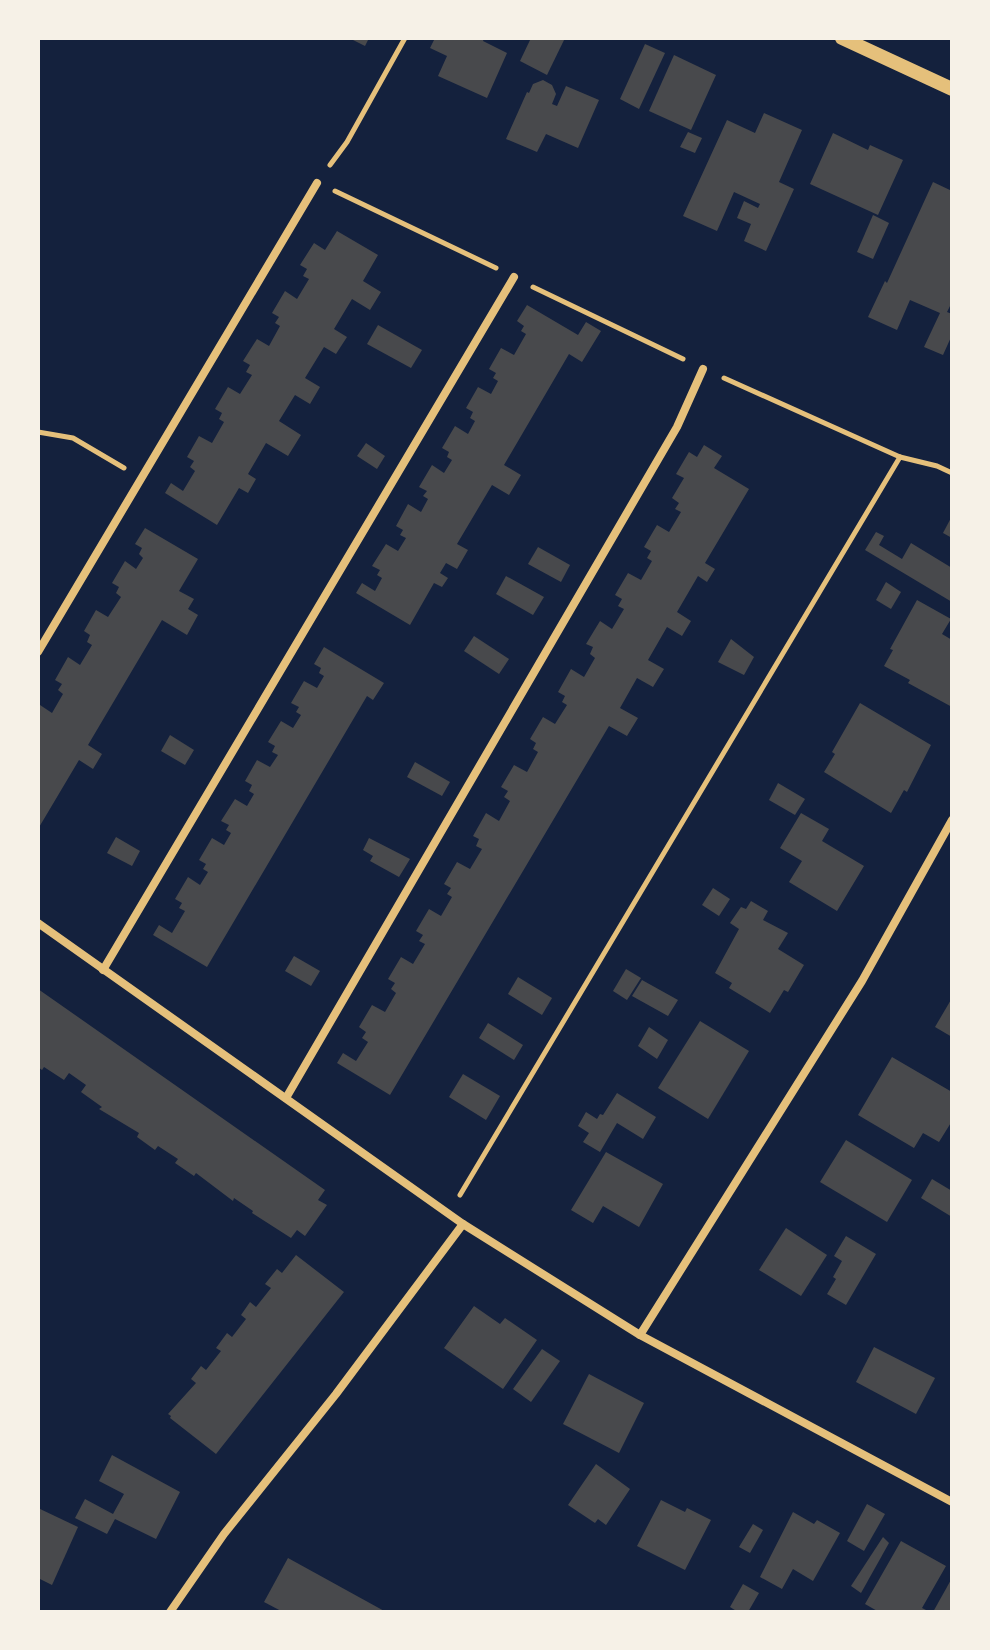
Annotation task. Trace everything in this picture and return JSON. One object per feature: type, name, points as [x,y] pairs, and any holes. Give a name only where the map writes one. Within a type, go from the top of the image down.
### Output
[{"type":"street","points":[[842,38],[952,89]]},
{"type":"street","points":[[38,652],[317,183]]},
{"type":"street","points":[[103,970],[514,277]]},
{"type":"street","points":[[286,1098],[677,427],[703,369]]},
{"type":"street","points":[[640,1335],[862,981],[952,820]]},
{"type":"street","points":[[38,923],[463,1224],[640,1335],[952,1502]]},
{"type":"street","points":[[170,1612],[224,1534],[336,1394],[463,1224]]},
{"type":"path","points":[[405,38],[347,142],[317,183],[703,369],[900,457],[952,473]]},
{"type":"path","points":[[38,432],[73,438],[141,478]]},
{"type":"path","points":[[449,1214],[900,457]]},
{"type":"building","points":[[349,38],[369,38],[365,46]]},
{"type":"building","points":[[435,38],[484,38],[483,41],[507,53],[487,98],[438,76],[447,56],[430,48]]},
{"type":"building","points":[[531,38],[565,38],[547,75],[520,61]]},
{"type":"building","points":[[645,44],[665,53],[639,109],[620,99]]},
{"type":"building","points":[[674,55],[716,75],[691,130],[649,111]]},
{"type":"building","points":[[543,80],[552,85],[556,94],[552,104],[557,106],[566,86],[599,100],[578,148],[546,134],[537,152],[506,139],[527,92],[533,84]]},
{"type":"building","points":[[764,113],[802,130],[779,182],[794,189],[766,251],[744,241],[751,224],[737,218],[744,201],[758,208],[760,204],[734,192],[717,231],[683,216],[727,120],[755,133]]},
{"type":"building","points":[[688,132],[702,138],[695,153],[680,147]]},
{"type":"building","points":[[833,133],[868,150],[870,145],[903,160],[878,215],[810,184]]},
{"type":"building","points":[[933,182],[952,191],[952,302],[947,312],[952,314],[952,335],[943,355],[924,347],[940,313],[910,300],[897,330],[868,317]]},
{"type":"building","points":[[873,215],[889,223],[873,259],[857,252]]},
{"type":"building","points":[[337,231],[378,255],[363,281],[381,292],[370,310],[352,299],[334,329],[347,337],[336,354],[324,347],[305,378],[320,387],[310,404],[295,395],[279,421],[301,435],[288,456],[266,443],[248,474],[256,479],[248,493],[239,488],[217,525],[165,493],[171,483],[183,491],[195,471],[190,467],[194,461],[187,457],[199,436],[212,443],[224,422],[219,419],[222,413],[215,409],[228,387],[240,394],[252,375],[246,372],[250,365],[243,361],[257,339],[269,346],[280,326],[275,323],[279,317],[272,313],[285,291],[297,299],[309,279],[303,276],[307,269],[300,265],[314,243],[325,250]]},
{"type":"building","points":[[527,305],[578,335],[586,322],[601,331],[582,362],[569,354],[504,465],[521,475],[509,495],[492,485],[457,544],[468,550],[457,569],[446,563],[440,573],[448,578],[442,587],[434,583],[410,625],[356,593],[362,583],[375,591],[382,578],[377,575],[380,570],[372,566],[386,544],[398,551],[406,538],[400,535],[403,530],[396,526],[408,504],[421,512],[428,499],[423,496],[427,491],[419,487],[432,465],[444,473],[452,460],[447,457],[449,452],[442,448],[455,426],[468,434],[475,421],[470,418],[473,412],[466,408],[478,387],[491,394],[498,381],[493,378],[496,373],[489,369],[501,348],[514,355],[526,334],[521,331],[524,326],[517,321]]},
{"type":"building","points":[[378,325],[422,350],[411,368],[367,344]]},
{"type":"building","points":[[366,443],[385,456],[377,469],[357,456]]},
{"type":"building","points":[[704,445],[722,456],[714,468],[749,489],[705,563],[715,569],[707,582],[698,576],[677,612],[691,621],[682,636],[667,627],[648,660],[664,669],[653,687],[637,678],[620,708],[638,718],[627,736],[609,726],[390,1095],[337,1063],[343,1053],[356,1061],[368,1042],[362,1038],[366,1032],[359,1027],[372,1005],[385,1012],[396,993],[391,989],[395,983],[388,979],[401,957],[413,964],[425,944],[419,941],[423,935],[416,931],[429,909],[441,916],[452,897],[447,894],[451,888],[444,884],[457,862],[470,869],[482,849],[476,846],[479,839],[473,836],[486,813],[499,821],[510,801],[504,797],[508,791],[501,787],[514,765],[527,772],[538,752],[533,749],[536,743],[530,739],[543,717],[555,724],[567,705],[562,702],[565,696],[558,692],[571,669],[584,677],[595,658],[590,654],[593,647],[586,644],[600,621],[612,629],[624,609],[618,606],[622,599],[615,595],[628,573],[641,580],[652,561],[647,558],[651,551],[644,547],[657,525],[669,532],[681,512],[675,509],[679,503],[672,498],[684,478],[676,474],[689,452],[697,457]]},
{"type":"building","points":[[952,516],[952,538],[943,533]]},
{"type":"building","points":[[145,528],[198,559],[179,591],[194,599],[188,609],[198,615],[187,635],[162,620],[88,745],[102,754],[93,769],[79,760],[38,829],[38,708],[40,705],[52,713],[63,694],[58,690],[62,684],[55,680],[68,657],[80,665],[92,645],[87,642],[90,635],[84,631],[96,610],[108,617],[121,597],[116,593],[119,587],[112,583],[125,561],[136,569],[143,558],[139,554],[142,548],[135,544]]},
{"type":"building","points":[[876,532],[884,536],[879,545],[902,559],[911,543],[952,568],[952,602],[865,550]]},
{"type":"building","points":[[538,547],[570,565],[561,582],[528,564]]},
{"type":"building","points":[[506,576],[544,597],[533,615],[496,594]]},
{"type":"building","points":[[886,582],[901,592],[891,609],[876,600]]},
{"type":"building","points":[[917,600],[951,619],[942,634],[952,640],[952,707],[884,666]]},
{"type":"building","points":[[474,636],[509,659],[499,674],[464,651]]},
{"type":"building","points":[[731,639],[754,657],[744,675],[718,662]]},
{"type":"building","points":[[324,647],[384,683],[373,700],[367,696],[207,967],[153,935],[159,925],[172,933],[185,911],[179,908],[182,903],[175,899],[188,877],[200,885],[208,872],[203,869],[206,864],[199,860],[212,838],[224,845],[231,833],[226,830],[229,825],[221,821],[235,799],[247,806],[254,794],[249,791],[252,785],[245,781],[257,760],[270,767],[278,755],[272,752],[275,746],[268,742],[281,721],[293,728],[301,715],[296,712],[299,707],[291,703],[304,681],[317,688],[324,676],[319,673],[321,668],[314,664]]},
{"type":"building","points":[[860,703],[931,745],[907,792],[904,790],[891,813],[824,772]]},
{"type":"building","points":[[170,735],[194,750],[185,765],[161,751]]},
{"type":"building","points":[[415,762],[450,782],[442,796],[407,777]]},
{"type":"building","points":[[778,783],[805,799],[795,815],[769,800]]},
{"type":"building","points":[[801,813],[829,829],[822,841],[864,866],[837,911],[789,882],[802,861],[780,848]]},
{"type":"building","points":[[116,837],[140,851],[132,866],[107,853]]},
{"type":"building","points":[[369,838],[410,859],[399,877],[370,861],[373,856],[363,850]]},
{"type":"building","points":[[713,888],[730,899],[719,916],[702,905]]},
{"type":"building","points":[[751,901],[768,911],[763,920],[788,933],[778,949],[804,965],[788,992],[784,990],[770,1013],[729,988],[732,983],[715,973],[739,929],[730,923],[741,907],[746,909]]},
{"type":"building","points":[[294,956],[320,971],[311,986],[285,971]]},
{"type":"building","points":[[626,969],[641,978],[627,1000],[613,991]]},
{"type":"building","points":[[518,977],[552,998],[542,1015],[508,994]]},
{"type":"building","points":[[642,980],[678,1000],[668,1016],[632,996]]},
{"type":"building","points":[[38,989],[325,1190],[318,1200],[327,1205],[305,1236],[297,1230],[291,1238],[196,1173],[194,1176],[175,1163],[178,1159],[158,1146],[155,1150],[137,1137],[139,1133],[99,1109],[102,1107],[81,1092],[86,1085],[69,1073],[64,1080],[44,1067],[42,1070],[38,1067]]},
{"type":"building","points":[[952,998],[952,1037],[935,1027]]},
{"type":"building","points":[[700,1021],[749,1051],[708,1119],[658,1088]]},
{"type":"building","points":[[488,1023],[523,1045],[514,1060],[479,1038]]},
{"type":"building","points":[[649,1027],[668,1040],[657,1059],[638,1046]]},
{"type":"building","points":[[892,1057],[952,1092],[952,1121],[939,1142],[923,1133],[914,1148],[858,1115]]},
{"type":"building","points":[[463,1074],[500,1096],[486,1120],[449,1097]]},
{"type":"building","points":[[617,1093],[656,1117],[643,1139],[617,1123],[600,1152],[583,1142],[589,1133],[578,1126],[586,1112],[597,1119],[600,1114],[603,1115]]},
{"type":"building","points":[[846,1140],[912,1180],[887,1222],[820,1182]]},
{"type":"building","points":[[606,1152],[663,1184],[639,1227],[603,1206],[593,1223],[571,1210]]},
{"type":"building","points":[[932,1179],[952,1191],[952,1217],[921,1198]]},
{"type":"building","points":[[786,1228],[827,1255],[801,1296],[759,1270]]},
{"type":"building","points":[[846,1236],[876,1254],[846,1305],[827,1294],[842,1261],[834,1256]]},
{"type":"building","points":[[296,1255],[344,1292],[216,1454],[168,1414],[196,1383],[191,1379],[201,1366],[206,1370],[221,1351],[216,1348],[227,1333],[232,1337],[246,1319],[241,1315],[250,1302],[256,1307],[271,1288],[265,1284],[277,1269],[282,1273]]},
{"type":"building","points":[[474,1306],[500,1324],[505,1318],[537,1340],[503,1389],[444,1348]]},
{"type":"building","points":[[874,1347],[935,1378],[916,1414],[856,1382]]},
{"type":"building","points":[[542,1349],[560,1361],[531,1402],[513,1389]]},
{"type":"building","points":[[589,1374],[644,1403],[619,1453],[563,1424]]},
{"type":"building","points":[[112,1455],[180,1492],[156,1539],[115,1519],[107,1534],[75,1518],[85,1499],[113,1514],[124,1494],[99,1481]]},
{"type":"building","points":[[596,1464],[630,1489],[606,1525],[598,1519],[595,1523],[568,1505]]},
{"type":"building","points":[[661,1500],[711,1520],[685,1570],[637,1546]]},
{"type":"building","points":[[867,1504],[885,1514],[864,1551],[847,1541]]},
{"type":"building","points":[[38,1508],[78,1527],[52,1585],[38,1578]]},
{"type":"building","points":[[793,1512],[814,1524],[817,1520],[840,1533],[813,1581],[793,1569],[782,1589],[760,1577]]},
{"type":"building","points":[[753,1524],[763,1530],[750,1553],[739,1547]]},
{"type":"building","points":[[883,1537],[889,1543],[861,1593],[851,1586]]},
{"type":"building","points":[[901,1541],[946,1566],[922,1608],[930,1612],[879,1612],[865,1604]]},
{"type":"building","points":[[288,1558],[386,1612],[283,1612],[264,1602]]},
{"type":"building","points":[[952,1578],[952,1612],[933,1612]]},
{"type":"building","points":[[743,1584],[759,1593],[748,1612],[738,1612],[730,1607]]}]
